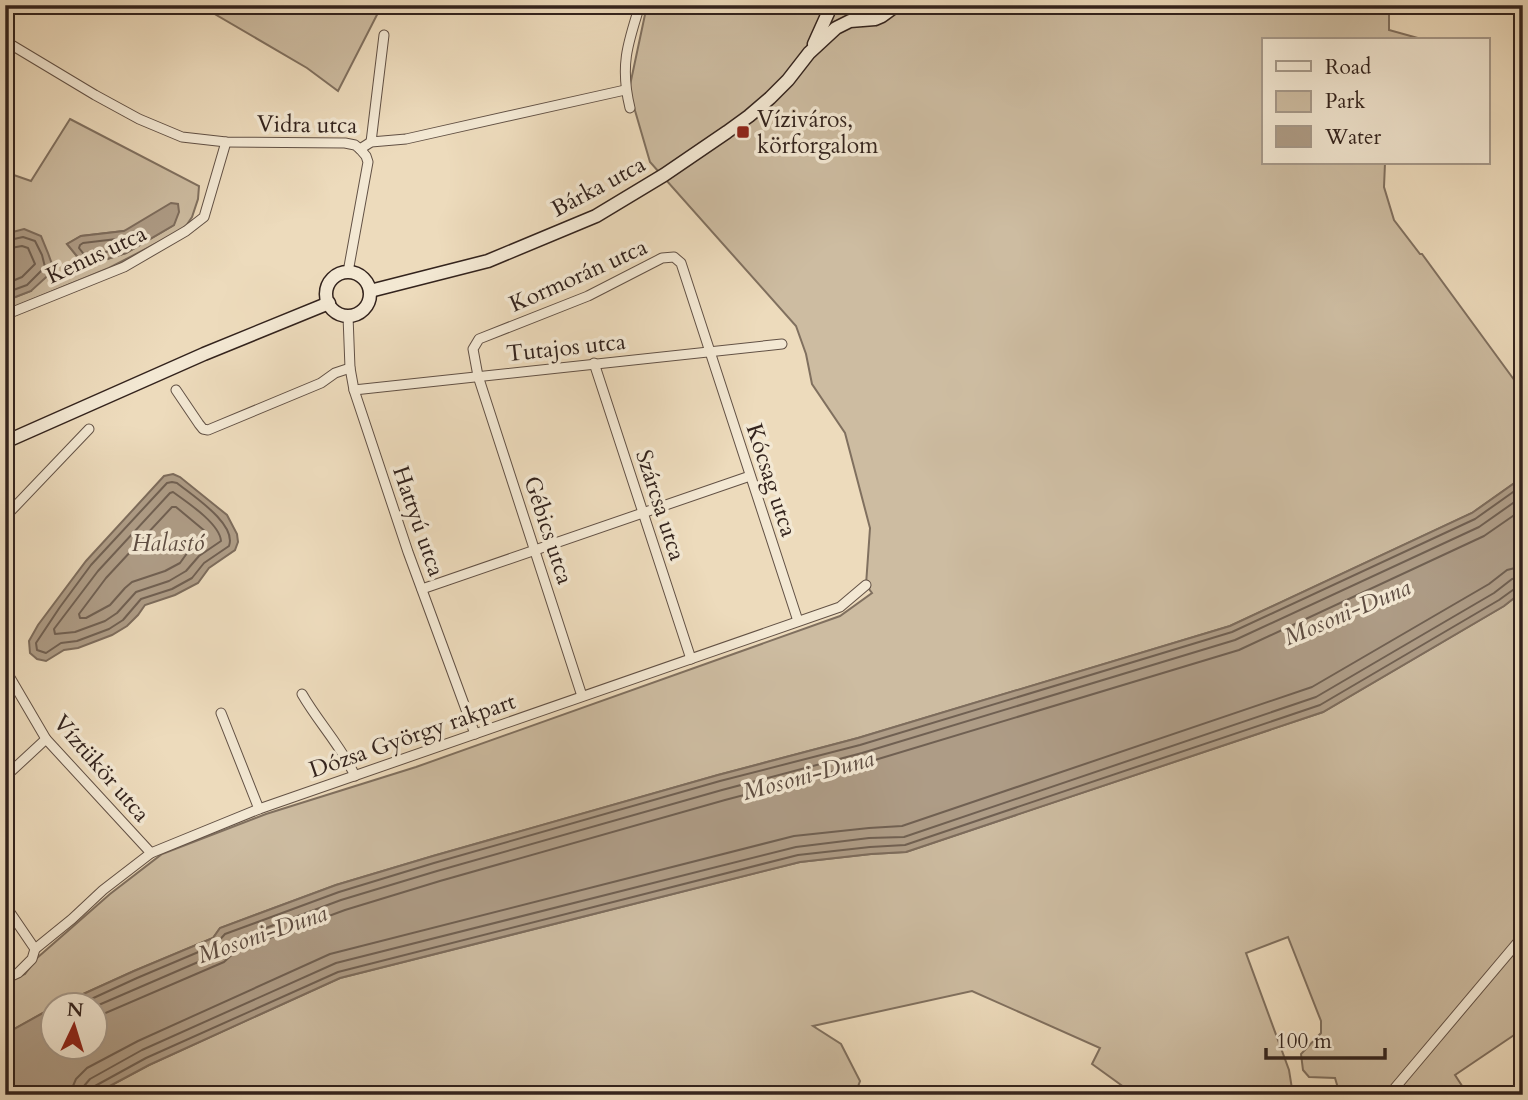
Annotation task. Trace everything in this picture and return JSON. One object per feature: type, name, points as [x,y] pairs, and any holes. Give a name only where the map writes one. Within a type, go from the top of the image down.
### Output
[{"type":"street","points":[[630,108],[625,90],[624,67],[628,43],[640,5]]},
{"type":"street","points":[[828,5],[842,15],[861,20]]},
{"type":"street","points":[[809,54],[828,13],[828,5]]},
{"type":"street","points":[[809,54],[836,28],[850,21],[882,16],[897,5]]},
{"type":"street","points":[[371,142],[384,35]]},
{"type":"street","points":[[5,54],[8,43]]},
{"type":"street","name":"Vidra utca","points":[[8,43],[139,119],[182,137],[226,142],[345,143],[360,149],[371,142],[406,139],[625,90]]},
{"type":"street","name":"Bárka utca","points":[[370,290],[488,261],[596,216],[727,132],[770,98],[809,54]]},
{"type":"street","name":"Kenus utca","points":[[5,315],[124,267],[204,217],[226,142]]},
{"type":"street","points":[[348,272],[368,162],[360,149]]},
{"type":"street","name":"Kormorán utca","points":[[478,376],[473,349],[479,339],[588,296],[662,258],[674,257],[681,263],[710,351]]},
{"type":"street","points":[[338,274],[358,274],[364,278],[370,290],[368,304],[358,313],[348,316],[338,313],[329,303],[327,290],[338,274]]},
{"type":"street","points":[[5,442],[204,354],[329,303]]},
{"type":"street","name":"Hattyú utca","points":[[348,316],[350,368],[354,390],[475,734]]},
{"type":"street","name":"Tutajos utca","points":[[354,390],[782,344]]},
{"type":"street","name":"Kócsag utca","points":[[710,351],[798,621]]},
{"type":"street","name":"Szárcsa utca","points":[[594,363],[691,659]]},
{"type":"street","points":[[176,390],[198,424],[208,430],[321,383],[335,373],[350,368]]},
{"type":"street","name":"Gébics utca","points":[[478,376],[582,696]]},
{"type":"street","points":[[5,517],[89,429]]},
{"type":"street","points":[[422,589],[750,476]]},
{"type":"street","name":"Dózsa György rakpart","points":[[5,979],[18,973],[32,959],[35,949],[151,853],[260,809],[840,607],[866,585]]},
{"type":"street","name":"Víztükör utca","points":[[5,669],[46,739],[151,853]]},
{"type":"street","points":[[302,694],[355,776]]},
{"type":"street","points":[[221,713],[260,809]]},
{"type":"street","points":[[5,777],[46,739]]},
{"type":"street","points":[[5,905],[35,949]]},
{"type":"street","points":[[1389,1095],[1523,936]]},
{"type":"green space","points":[[220,5],[382,5],[338,91],[307,68],[213,13]]},
{"type":"green space","points":[[647,5],[1389,5],[1389,30],[1418,38],[1262,38],[1262,164],[1385,164],[1384,187],[1394,220],[1523,392],[1523,477],[1472,513],[1230,626],[858,738],[718,775],[336,885],[220,928],[213,938],[88,992],[38,992],[38,1016],[5,1034],[5,983],[25,974],[37,958],[110,894],[162,854],[266,814],[416,767],[840,616],[872,593],[866,585],[870,528],[845,433],[812,384],[806,354],[796,326],[650,162],[629,90]]},
{"type":"green space","points":[[70,119],[199,186],[192,217],[184,229],[109,268],[5,311],[5,301],[31,291],[9,232],[5,237],[5,172],[31,181]],"holes":[[[174,225],[126,253],[85,266],[67,244],[81,236]]]},
{"type":"green space","points":[[1523,591],[1523,984],[1519,987],[1523,992],[1523,1029],[1455,1075],[1468,1095],[1340,1095],[1335,1078],[1309,1077],[1303,1070],[1301,1054],[1321,1033],[1321,1021],[1288,937],[1246,953],[1289,1070],[1293,1095],[1135,1095],[1092,1064],[1100,1048],[972,991],[813,1026],[841,1044],[860,1081],[855,1095],[93,1095],[149,1065],[340,978],[800,862],[906,852],[1323,712],[1504,606]]},
{"type":"water","points":[[171,203],[178,204],[179,212],[174,225],[126,253],[85,266],[67,244],[81,236],[124,231]]},
{"type":"water","points":[[24,229],[41,236],[54,270],[31,291],[5,301],[5,237],[9,233]]},
{"type":"water","name":"Halastó","points":[[173,474],[227,515],[237,534],[235,550],[209,568],[198,583],[175,595],[145,605],[127,626],[112,635],[78,648],[64,650],[46,661],[37,659],[30,653],[29,641],[38,625],[86,561],[164,476]]},
{"type":"water","name":"Mosoni-Duna","points":[[1523,477],[1523,591],[1504,606],[1323,712],[906,852],[800,862],[340,978],[149,1065],[93,1095],[5,1095],[5,1034],[38,1016],[38,1062],[108,1062],[108,992],[88,992],[213,938],[220,928],[336,885],[718,775],[858,738],[1230,626],[1472,513]]},
{"type":"place","name":"Víziváros, körforgalom","points":[[743,132]]}]
